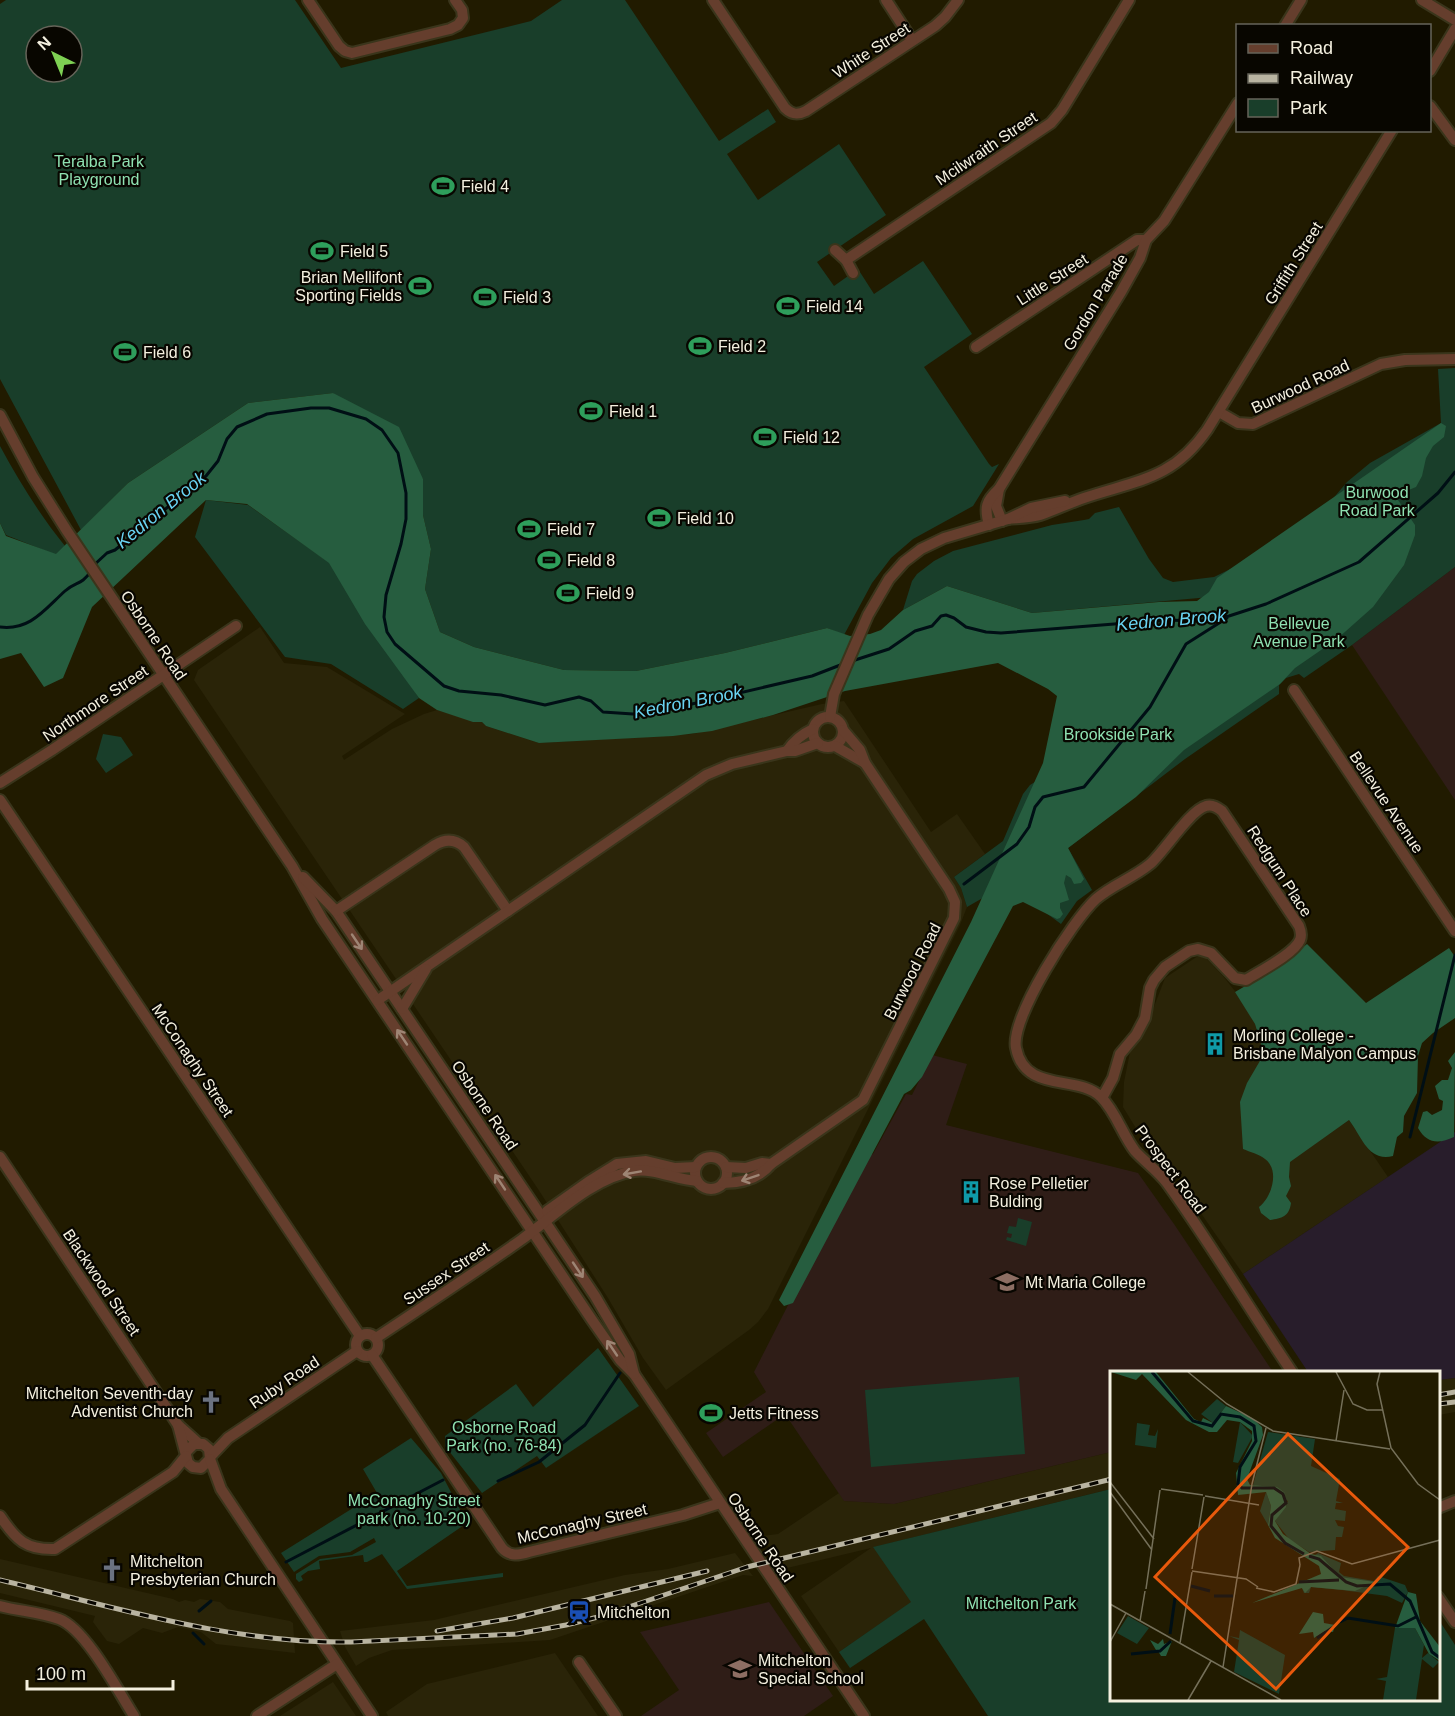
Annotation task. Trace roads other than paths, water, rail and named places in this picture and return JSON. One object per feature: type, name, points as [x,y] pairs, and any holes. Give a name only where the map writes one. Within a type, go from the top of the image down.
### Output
[{"type":"street","points":[[308,0],[339,46],[348,53],[446,31],[458,25],[462,20],[462,10],[456,0]]},
{"type":"street","name":"White Street","points":[[713,0],[785,108],[794,114],[806,111],[940,21],[958,0]]},
{"type":"street","points":[[886,0],[912,40]]},
{"type":"street","name":"Mcilwraith Street","points":[[846,260],[1051,123],[1062,110],[1130,0]]},
{"type":"street","points":[[1286,24],[1301,0]]},
{"type":"street","points":[[1422,0],[1455,20]]},
{"type":"street","points":[[1431,69],[1455,29]]},
{"type":"street","name":"Gordon Parade","points":[[989,525],[986,503],[999,489],[1121,292],[1140,258],[1146,240],[1167,217],[1236,106]]},
{"type":"street","points":[[1431,107],[1455,140]]},
{"type":"street","name":"Griffith Street","points":[[1219,412],[1391,132]]},
{"type":"street","name":"Little Street","points":[[976,347],[1137,240],[1146,240]]},
{"type":"street","points":[[835,250],[846,260],[853,273]]},
{"type":"street","name":"Burwood Road","points":[[1219,412],[1238,423],[1253,424],[1381,364],[1405,360],[1455,359]]},
{"type":"street","points":[[830,717],[834,694],[874,603],[889,579],[913,555],[944,538],[1005,520],[1031,508],[1082,498],[1145,480],[1173,466],[1200,440],[1219,412]]},
{"type":"street","name":"Osborne Road","points":[[0,415],[31,473],[67,531],[292,866],[322,919],[620,1360],[634,1374],[864,1716]]},
{"type":"street","points":[[999,489],[996,506],[1005,520]]},
{"type":"street","name":"Northmore Street","points":[[0,783],[236,626]]},
{"type":"street","name":"Bellevue Avenue","points":[[1294,690],[1455,931]]},
{"type":"street","points":[[830,717],[839,721],[843,730],[842,740],[835,746],[826,747],[818,743],[813,735],[813,729],[817,721],[830,717]]},
{"type":"street","points":[[787,751],[792,744],[813,729]]},
{"type":"street","name":"Burwood Road","points":[[723,1183],[755,1177],[765,1172],[771,1164],[863,1100],[954,918],[955,902],[949,889],[865,763],[860,750],[843,730]]},
{"type":"street","points":[[378,1000],[706,775],[732,764],[795,751],[818,743]]},
{"type":"street","points":[[835,746],[865,763]]},
{"type":"street","name":"McConaghy Street","points":[[0,800],[360,1336]]},
{"type":"street","name":"Redgum Place","points":[[1208,805],[1216,807],[1222,811],[1299,926],[1301,937],[1299,943],[1246,980],[1235,978],[1210,953],[1198,949],[1189,951],[1165,967],[1150,988],[1145,1018],[1136,1035],[1120,1054],[1113,1078],[1102,1098],[1088,1089],[1046,1080],[1034,1074],[1025,1067],[1019,1057],[1016,1033],[1048,964],[1083,914],[1102,894],[1149,864],[1196,812],[1208,805]]},
{"type":"street","points":[[336,911],[435,845],[448,840],[458,842],[464,847],[508,911]]},
{"type":"street","name":"Osborne Road","points":[[292,866],[336,911],[544,1219],[604,1309],[629,1354],[634,1374]]},
{"type":"street","points":[[402,1009],[426,968]]},
{"type":"street","name":"Prospect Road","points":[[1102,1098],[1136,1151],[1166,1183],[1291,1371]]},
{"type":"street","name":"Blackwood Street","points":[[0,1156],[178,1425],[200,1443]]},
{"type":"street","points":[[544,1219],[601,1183],[631,1172],[649,1172],[697,1181],[702,1186],[715,1189],[723,1183],[727,1173],[726,1167],[720,1160],[711,1157],[702,1160],[696,1167],[697,1181]]},
{"type":"street","points":[[532,1231],[560,1201],[617,1164],[646,1161],[675,1168],[696,1167]]},
{"type":"street","name":"Burwood Road","points":[[726,1167],[746,1168],[762,1163],[771,1164]]},
{"type":"street","name":"Sussex Street","points":[[376,1338],[532,1231]]},
{"type":"street","points":[[368,1334],[376,1338],[378,1346],[372,1355],[365,1357],[357,1351],[356,1342],[360,1336],[368,1334]]},
{"type":"street","name":"Ruby Road","points":[[210,1458],[228,1438],[357,1351]]},
{"type":"street","name":"McConaghy Street","points":[[372,1355],[508,1554],[516,1555],[683,1515],[720,1503]]},
{"type":"street","name":"Blackwood Street","points":[[178,1425],[186,1454]]},
{"type":"street","name":"Ruby Road","points":[[200,1443],[228,1438]]},
{"type":"street","points":[[0,1516],[9,1530],[24,1544],[38,1550],[55,1549],[173,1472],[191,1445],[200,1443],[209,1449],[221,1489],[372,1716]]},
{"type":"street","points":[[186,1454],[188,1463],[221,1489]]},
{"type":"street","points":[[173,1472],[205,1466],[210,1458]]},
{"type":"street","points":[[1440,1507],[1455,1501]]},
{"type":"street","points":[[1440,1600],[1455,1622]]},
{"type":"street","points":[[0,1606],[58,1619],[73,1627],[85,1640],[134,1716]]},
{"type":"street","points":[[579,1662],[616,1716]]},
{"type":"street","points":[[257,1716],[337,1664]]},
{"type":"waterway","name":"Kedron Brook","points":[[94,565],[206,476],[218,461],[227,439],[237,427],[267,414],[329,408],[366,419],[382,430],[398,453],[406,493],[406,519],[386,595],[384,617],[387,632],[395,644],[444,686],[459,691],[501,695],[545,705],[579,697],[591,701],[603,712],[633,714],[666,710],[812,676],[843,664]]},
{"type":"waterway","name":"Kedron Brook","points":[[852,661],[889,649],[915,631],[932,626],[941,616],[946,615],[966,627],[1001,633],[1165,620],[1201,621],[1229,616],[1266,604],[1359,562],[1438,493],[1455,472]]},
{"type":"waterway","name":"Kedron Brook","points":[[0,627],[20,626],[28,622],[69,588],[84,579],[91,571]]},
{"type":"waterway","points":[[964,884],[1017,844],[1029,827],[1035,807],[1043,797],[1084,787],[1150,707],[1186,644],[1227,618]]},
{"type":"waterway","points":[[1410,1137],[1455,955]]},
{"type":"waterway","points":[[498,1481],[539,1462],[585,1425],[620,1373]]},
{"type":"waterway","points":[[286,1562],[443,1480]]},
{"type":"waterway","points":[[199,1611],[211,1601]]},
{"type":"waterway","points":[[193,1633],[204,1644]]},
{"type":"railway","points":[[1440,1395],[1455,1392]]},
{"type":"railway","points":[[1440,1404],[1455,1402]]},
{"type":"railway","points":[[0,1580],[174,1622],[262,1637],[351,1642],[517,1634],[602,1616],[747,1567],[1110,1479]]},
{"type":"railway","points":[[437,1631],[513,1618],[707,1571]]},
{"type":"place","name":"Field 4","points":[[443,186]]},
{"type":"place","name":"Field 5","points":[[322,251]]},
{"type":"place","name":"Brian Mellifont Sporting Fields","points":[[420,286]]},
{"type":"place","name":"Field 3","points":[[485,297]]},
{"type":"place","name":"Field 14","points":[[788,306]]},
{"type":"place","name":"Field 2","points":[[700,346]]},
{"type":"place","name":"Field 6","points":[[125,352]]},
{"type":"place","name":"Field 1","points":[[591,411]]},
{"type":"place","name":"Field 12","points":[[765,437]]},
{"type":"place","name":"Field 10","points":[[659,518]]},
{"type":"place","name":"Field 7","points":[[529,529]]},
{"type":"place","name":"Field 8","points":[[549,560]]},
{"type":"place","name":"Field 9","points":[[568,593]]},
{"type":"place","name":"Morling College - Brisbane Malyon Campus","points":[[1215,1044]]},
{"type":"place","name":"Rose Pelletier Bulding","points":[[971,1192]]},
{"type":"place","name":"Mt Maria College","points":[[1007,1282]]},
{"type":"place","name":"Mitchelton Seventh-day Adventist Church","points":[[211,1402]]},
{"type":"place","name":"Jetts Fitness","points":[[711,1413]]},
{"type":"place","name":"Mitchelton Presbyterian Church","points":[[112,1570]]},
{"type":"place","name":"Mitchelton","points":[[579,1612]]},
{"type":"place","name":"Mitchelton Special School","points":[[740,1669]]},
{"type":"park label","name":"Teralba Park Playground","points":[[99,170]]},
{"type":"park label","name":"Burwood Road Park","points":[[1377,501]]},
{"type":"park label","name":"Bellevue Avenue Park","points":[[1299,632]]},
{"type":"park label","name":"Brookside Park","points":[[1118,734]]},
{"type":"park label","name":"Osborne Road Park (no. 76-84)","points":[[504,1436]]},
{"type":"park label","name":"McConaghy Street park (no. 10-20)","points":[[414,1509]]},
{"type":"park label","name":"Mitchelton Park","points":[[1021,1603]]}]
